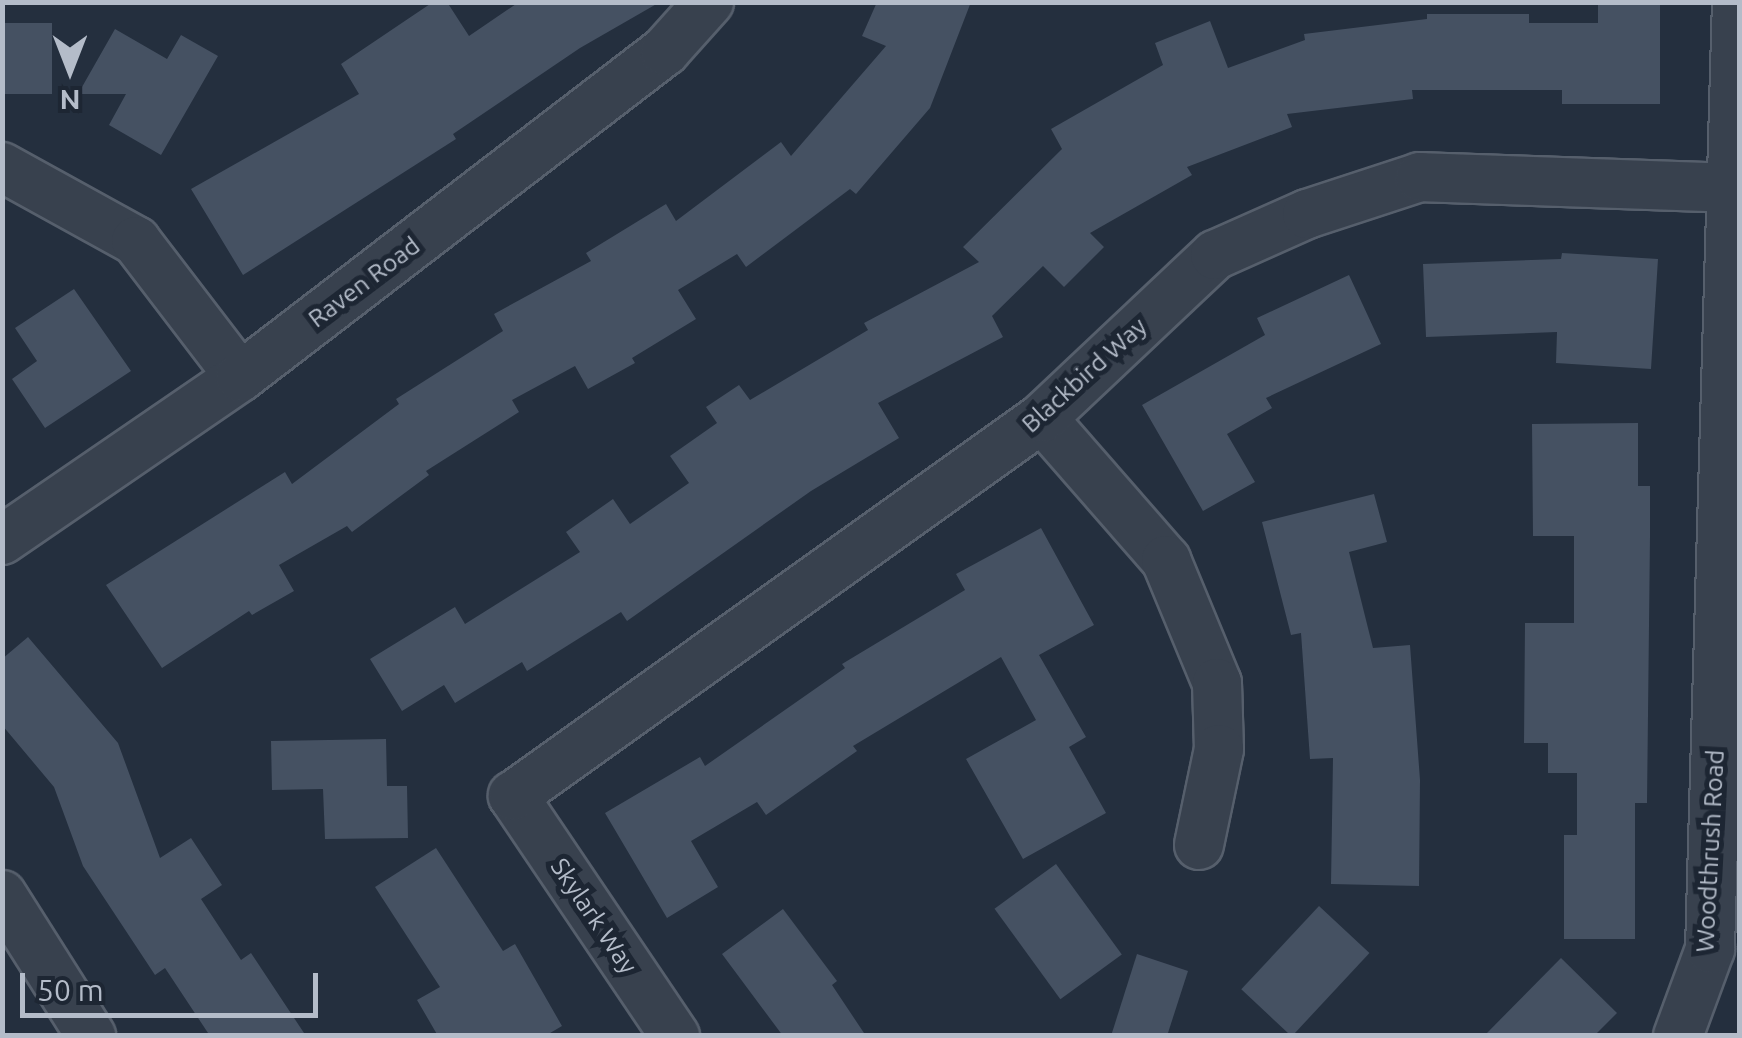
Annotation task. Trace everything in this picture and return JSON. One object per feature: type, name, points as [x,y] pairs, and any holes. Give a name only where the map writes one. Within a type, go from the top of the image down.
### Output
[{"type":"street","name":"Raven Road","points":[[2,540],[240,377],[665,51],[709,2]]},
{"type":"street","name":"Woodthrush Road","points":[[1678,1036],[1725,955],[1737,2]]},
{"type":"street","points":[[2,167],[136,242],[240,377]]},
{"type":"street","name":"Blackbird Way","points":[[512,796],[1042,418],[1215,256],[1363,195],[1420,176],[1736,188]]},
{"type":"street","points":[[1042,418],[1166,560],[1217,683],[1219,749],[1199,845]]},
{"type":"street","name":"Skylark Way","points":[[512,796],[674,1036]]},
{"type":"street","points":[[2,894],[91,1036]]},
{"type":"building","points":[[433,2],[447,2],[469,36],[519,2],[660,2],[580,48],[453,134],[456,139],[243,275],[191,189],[359,94],[341,64]]},
{"type":"building","points":[[877,2],[971,2],[930,108],[856,194],[850,189],[746,267],[737,254],[678,290],[696,319],[632,358],[635,363],[588,389],[575,366],[512,400],[519,412],[426,471],[429,475],[352,532],[347,526],[279,565],[294,591],[252,615],[249,611],[162,668],[106,585],[285,472],[292,484],[399,404],[396,399],[503,331],[494,314],[591,261],[586,253],[666,204],[676,221],[781,142],[791,156],[886,46],[862,36]]},
{"type":"building","points":[[1598,2],[1660,2],[1660,104],[1562,104],[1562,90],[1412,90],[1413,99],[1287,114],[1292,127],[1187,167],[1192,175],[1090,233],[1104,247],[1064,287],[1043,266],[992,316],[1003,337],[878,403],[899,438],[811,491],[627,621],[621,612],[527,671],[522,662],[455,703],[444,685],[402,711],[370,659],[455,607],[465,624],[580,552],[566,532],[613,499],[630,524],[689,483],[670,456],[717,423],[706,407],[739,385],[750,400],[868,330],[864,323],[979,262],[963,247],[1062,149],[1051,129],[1163,65],[1155,43],[1210,21],[1228,68],[1305,40],[1304,34],[1427,19],[1427,14],[1529,14],[1529,23],[1598,23]]},
{"type":"building","points":[[2,23],[52,23],[52,94],[2,94]]},
{"type":"building","points":[[115,29],[167,59],[181,35],[218,56],[161,155],[109,125],[126,94],[78,94]]},
{"type":"building","points":[[1562,253],[1658,259],[1651,369],[1556,363],[1557,332],[1426,337],[1423,264],[1561,259]]},
{"type":"building","points":[[1349,275],[1381,344],[1266,398],[1272,408],[1227,434],[1255,482],[1203,511],[1142,405],[1265,335],[1257,318]]},
{"type":"building","points":[[74,289],[131,371],[45,428],[12,379],[37,361],[15,328]]},
{"type":"building","points":[[1638,423],[1638,486],[1650,486],[1650,536],[1647,803],[1635,803],[1635,939],[1564,939],[1564,835],[1577,835],[1577,773],[1548,773],[1548,743],[1524,743],[1525,623],[1574,623],[1574,536],[1533,536],[1532,424]]},
{"type":"building","points":[[1374,494],[1387,542],[1349,552],[1373,648],[1410,645],[1420,780],[1419,886],[1331,884],[1333,758],[1310,759],[1301,633],[1291,635],[1262,522]]},
{"type":"building","points":[[1041,528],[1094,625],[1039,655],[1086,737],[1069,747],[1106,813],[1023,859],[966,759],[1036,720],[1001,657],[853,746],[857,751],[766,815],[757,802],[691,841],[718,887],[667,918],[605,813],[700,757],[705,766],[845,668],[842,664],[965,590],[956,574]]},
{"type":"building","points":[[28,637],[118,743],[160,858],[191,838],[222,885],[201,899],[241,960],[251,953],[306,1036],[210,1036],[165,968],[155,975],[83,866],[54,787],[2,725],[2,659]]},
{"type":"building","points":[[386,739],[387,786],[407,786],[408,838],[325,839],[323,789],[272,790],[271,741]]},
{"type":"building","points":[[436,848],[503,951],[515,944],[562,1026],[545,1036],[438,1036],[417,1000],[440,987],[375,887]]},
{"type":"building","points":[[1056,864],[1122,955],[1060,999],[995,909]]},
{"type":"building","points":[[1319,906],[1369,953],[1292,1036],[1241,989]]},
{"type":"building","points":[[783,909],[837,981],[832,985],[866,1036],[783,1036],[722,954]]},
{"type":"building","points":[[1137,954],[1188,971],[1167,1036],[1111,1036]]},
{"type":"building","points":[[1561,958],[1617,1013],[1594,1036],[1484,1036]]}]
